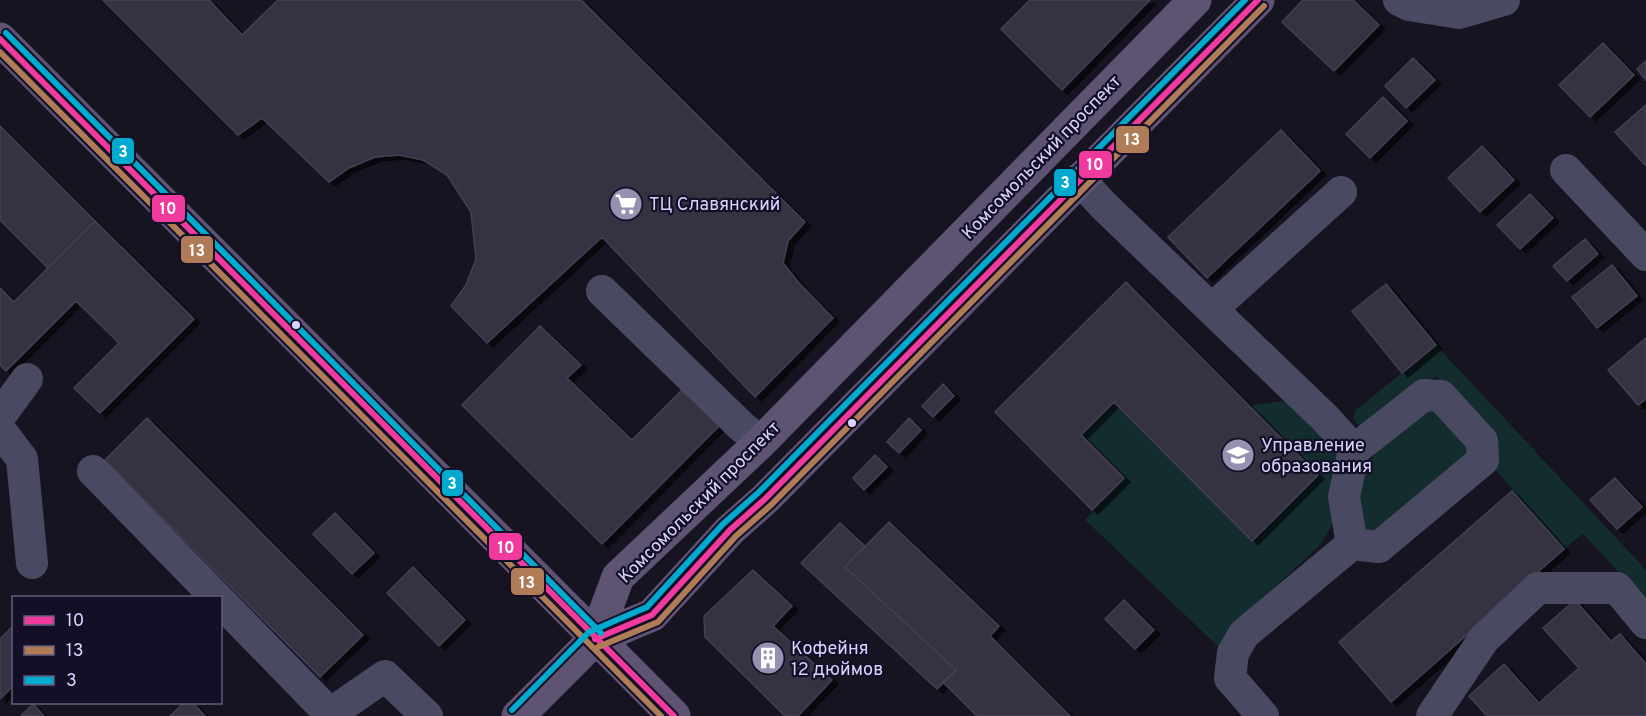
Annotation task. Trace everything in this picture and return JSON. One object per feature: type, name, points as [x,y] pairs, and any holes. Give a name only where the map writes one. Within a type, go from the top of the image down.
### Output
[{"type":"main road","name":"Комсомольский проспект","points":[[596,639],[618,577],[761,442],[1195,0]]},
{"type":"main road","points":[[518,716],[596,639],[652,615],[730,530],[765,499],[1258,0]]},
{"type":"main road","points":[[0,39],[674,716]]},
{"type":"street","points":[[1399,0],[1409,5],[1459,13],[1504,0]]},
{"type":"street","points":[[1566,170],[1646,255]]},
{"type":"street","points":[[1079,179],[1104,206],[1325,418],[1354,450]]},
{"type":"street","points":[[1212,309],[1341,192]]},
{"type":"street","points":[[603,291],[741,427],[761,442]]},
{"type":"street","points":[[0,416],[27,379]]},
{"type":"street","points":[[1263,716],[1230,678],[1233,653],[1244,634],[1352,544],[1379,547],[1483,460],[1482,441],[1441,396],[1424,395],[1354,450],[1344,497],[1352,544]]},
{"type":"street","points":[[0,430],[22,459],[32,563]]},
{"type":"street","points":[[93,471],[216,596]]},
{"type":"street","points":[[1432,716],[1484,639],[1538,588],[1617,588],[1646,623]]},
{"type":"street","points":[[222,603],[330,714],[385,676],[427,716]]},
{"type":"green space","points":[[1436,345],[1646,570],[1646,601],[1583,534],[1564,549],[1487,460],[1498,450],[1436,376],[1368,429],[1359,426],[1353,419],[1355,411]]},
{"type":"green space","points":[[1281,401],[1296,406],[1335,446],[1340,463],[1335,521],[1318,547],[1236,623],[1224,652],[1085,520],[1124,478],[1081,435],[1114,402],[1252,540],[1318,475],[1249,406]]},
{"type":"green space","points":[[1433,409],[1471,450],[1379,530],[1364,534],[1356,492],[1365,468],[1374,455],[1397,432]]},
{"type":"building","name":"ТЦ Славянский","points":[[103,0],[209,0],[242,35],[278,0],[581,0],[805,222],[788,241],[783,263],[833,318],[755,397],[602,237],[487,343],[451,306],[466,285],[476,259],[471,212],[447,175],[423,160],[399,155],[375,157],[349,168],[329,182],[262,118],[238,135]]},
{"type":"building","points":[[1030,0],[1150,0],[1062,90],[1001,29]]},
{"type":"building","points":[[1303,0],[1353,0],[1379,25],[1334,71],[1282,22]]},
{"type":"building","points":[[1603,43],[1634,75],[1590,117],[1559,85]]},
{"type":"building","points":[[1413,58],[1435,80],[1406,108],[1385,86]]},
{"type":"building","points":[[1646,61],[1646,80],[1637,69]]},
{"type":"building","points":[[1383,97],[1407,121],[1370,158],[1346,134]]},
{"type":"building","points":[[1646,105],[1646,164],[1645,165],[1615,132]]},
{"type":"building","points":[[0,126],[95,221],[48,268],[0,220]]},
{"type":"building","points":[[1281,130],[1320,171],[1207,278],[1168,237]]},
{"type":"building","points":[[1482,146],[1514,180],[1480,212],[1448,178]]},
{"type":"building","points":[[1530,194],[1553,218],[1520,249],[1497,225]]},
{"type":"building","points":[[95,221],[194,319],[100,413],[74,388],[119,343],[76,301],[6,371],[0,365],[0,288],[14,302]]},
{"type":"building","points":[[1585,239],[1598,254],[1567,281],[1553,266]]},
{"type":"building","points":[[1612,265],[1637,296],[1597,328],[1572,297]]},
{"type":"building","points":[[1126,282],[1318,475],[1252,541],[1114,402],[1081,435],[1124,478],[1092,510],[995,412]]},
{"type":"building","points":[[1386,284],[1436,345],[1402,373],[1352,311]]},
{"type":"building","points":[[540,326],[581,365],[567,378],[632,440],[684,388],[721,424],[602,544],[462,405]]},
{"type":"building","points":[[1646,338],[1646,399],[1638,405],[1608,370]]},
{"type":"building","points":[[943,384],[954,396],[933,417],[922,406]]},
{"type":"building","points":[[147,418],[363,635],[320,677],[105,460]]},
{"type":"building","points":[[909,418],[921,430],[899,453],[887,442]]},
{"type":"building","points":[[875,455],[887,467],[864,490],[853,478]]},
{"type":"building","points":[[1615,478],[1642,507],[1617,529],[1590,500]]},
{"type":"building","points":[[1512,491],[1564,549],[1391,702],[1339,642]]},
{"type":"building","points":[[335,513],[374,553],[352,574],[313,534]]},
{"type":"building","points":[[889,522],[999,626],[990,636],[1070,716],[977,716],[943,682],[956,670],[845,567]]},
{"type":"building","points":[[840,523],[865,546],[845,567],[956,670],[937,689],[801,563]]},
{"type":"building","points":[[413,567],[465,620],[439,646],[387,593]]},
{"type":"building","name":"Кофейня 12 дюймов","points":[[753,570],[792,606],[773,626],[832,680],[798,716],[785,716],[705,637],[704,616]]},
{"type":"building","points":[[1124,600],[1154,630],[1135,649],[1105,619]]},
{"type":"building","points":[[1575,600],[1611,641],[1620,634],[1646,664],[1646,716],[1487,716],[1469,696],[1504,664],[1539,703],[1579,668],[1543,628]]},
{"type":"building","points":[[12,627],[12,687],[0,699],[0,639]]},
{"type":"building","points":[[33,704],[44,716],[21,716]]},
{"type":"building","points":[[183,704],[194,704],[205,716],[170,716]]},
{"type":"transit line","name":"3","points":[[512,710],[589,632],[647,607],[723,524],[759,492],[1245,0]]},
{"type":"transit line","name":"10","points":[[595,639],[652,615],[730,530],[765,499],[1258,0]]},
{"type":"transit line","name":"13","points":[[598,647],[658,622],[736,536],[771,505],[1264,6]]},
{"type":"transit line","name":"3","points":[[6,33],[601,633]]},
{"type":"transit line","name":"10","points":[[0,39],[674,716]]},
{"type":"transit line","name":"13","points":[[0,52],[661,716]]},
{"type":"place","name":"ТЦ Славянский","points":[[626,204]]},
{"type":"place","name":"Управление образования","points":[[1238,455]]},
{"type":"place","name":"Кофейня 12 дюймов","points":[[768,658]]}]
